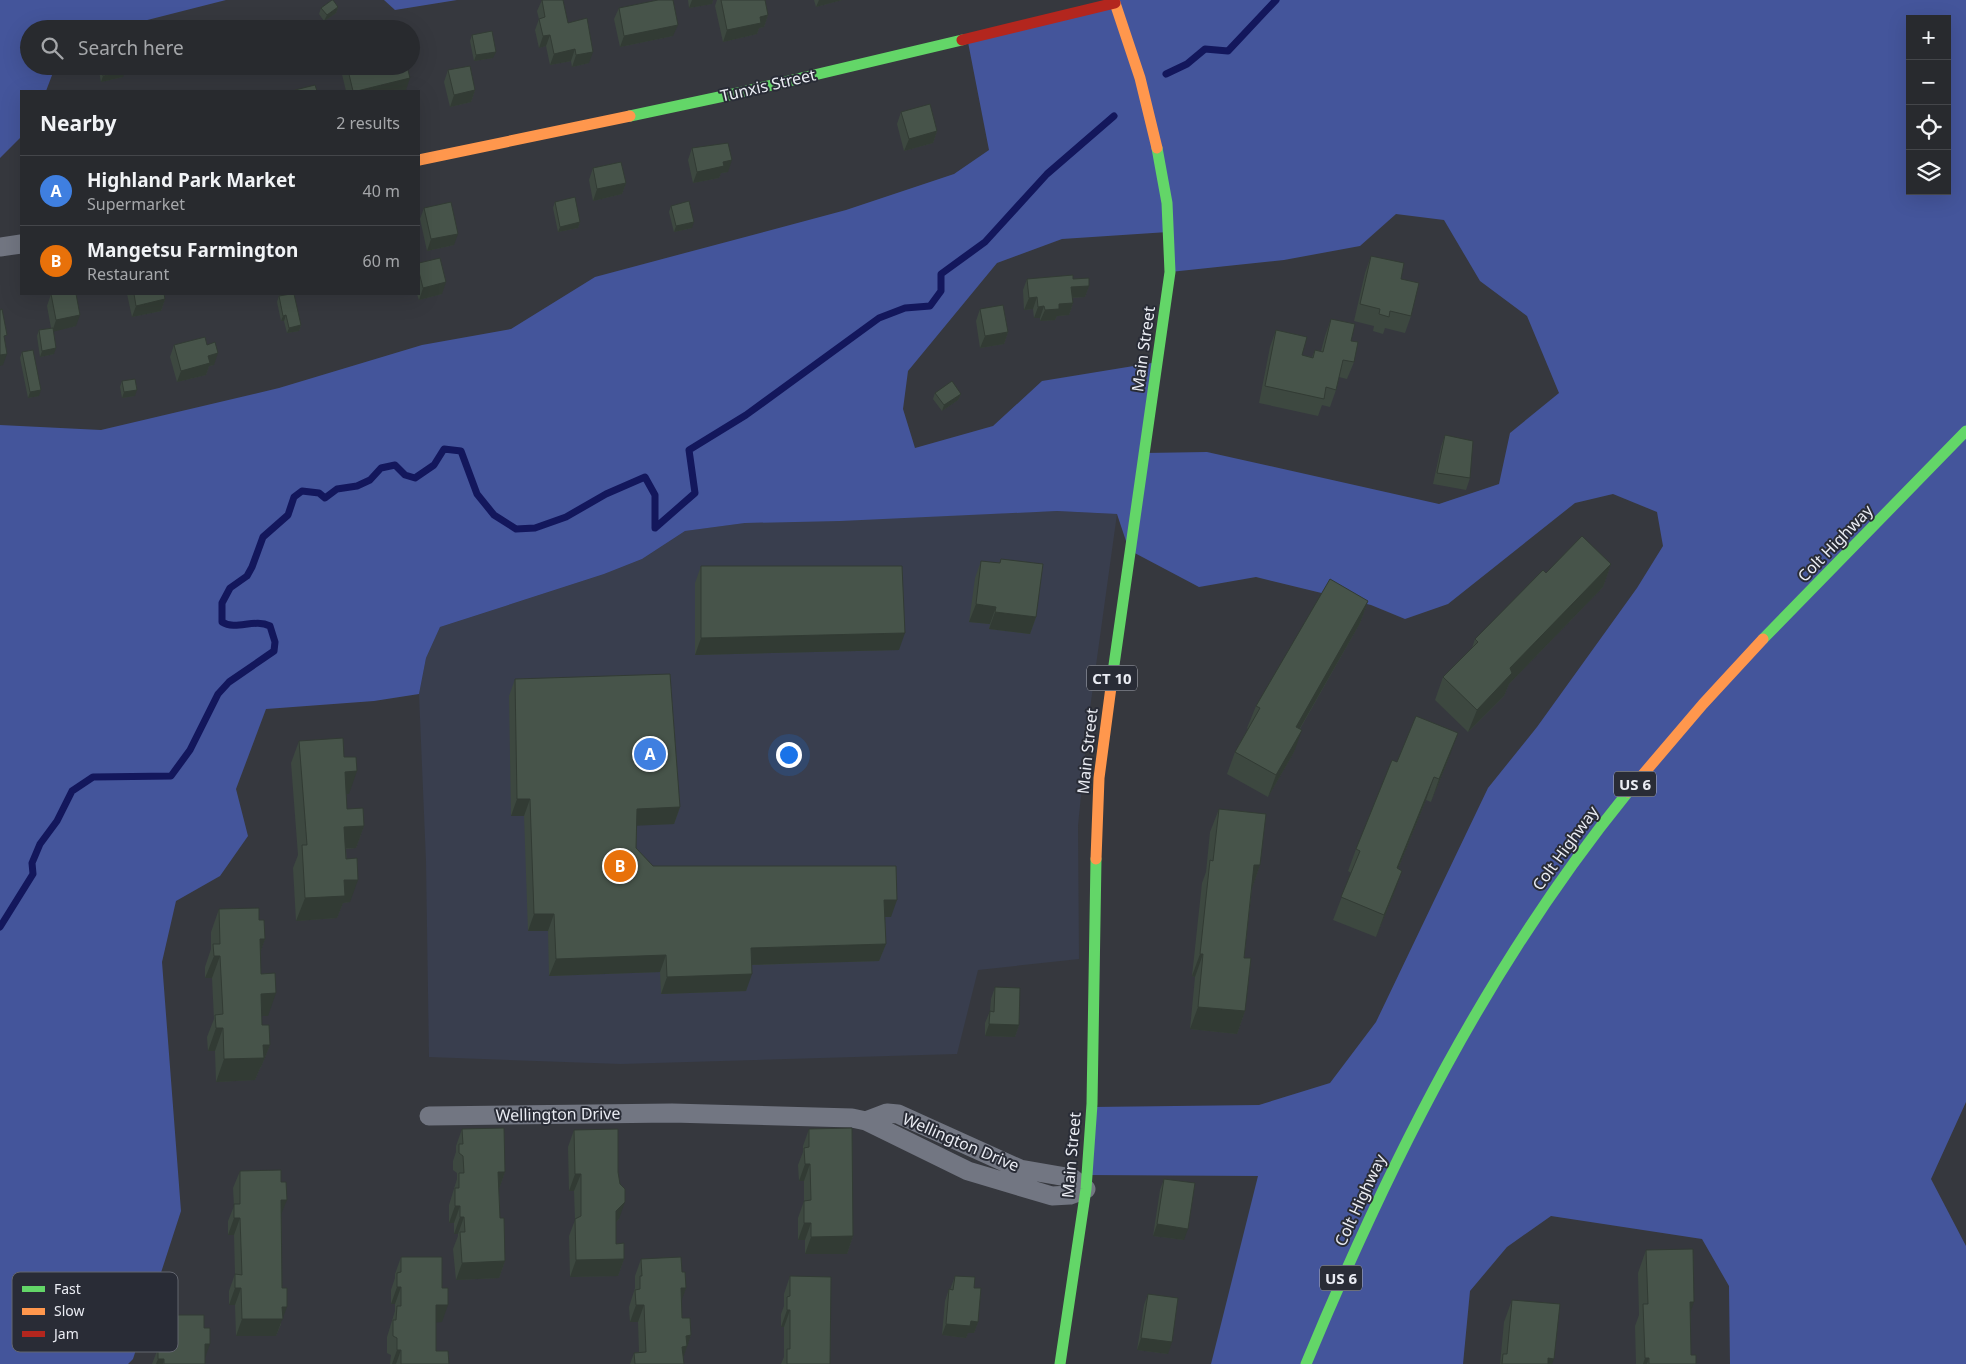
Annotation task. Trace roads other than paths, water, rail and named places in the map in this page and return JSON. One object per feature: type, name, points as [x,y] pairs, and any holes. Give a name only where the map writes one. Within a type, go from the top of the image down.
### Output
[{"type":"main road","name":"Tunxis Street","points":[[420,160],[738,93],[1114,1]]},
{"type":"main road","name":"Main Street","points":[[1060,1364],[1086,1189],[1093,1064],[1093,959],[1099,778],[1129,550],[1145,453],[1170,272],[1167,203],[1153,129],[1140,78],[1114,1]]},
{"type":"main road","name":"Colt Highway","points":[[1306,1364],[1380,1194],[1449,1056],[1489,989],[1575,861],[1672,738],[1966,431]]},
{"type":"main road","points":[[1335,1326],[1380,1194]]},
{"type":"street","points":[[0,247],[20,244]]},
{"type":"street","name":"Wellington Drive","points":[[429,1116],[672,1113],[852,1118],[866,1121],[968,1171],[1052,1196],[1070,1195],[1086,1189]]},
{"type":"waterway","points":[[1166,74],[1187,64],[1205,49],[1228,51],[1276,0]]},
{"type":"waterway","points":[[0,927],[33,874],[32,863],[40,844],[57,821],[72,791],[93,777],[171,776],[190,750],[218,694],[229,682],[274,651],[275,642],[270,626],[258,623],[233,625],[222,622],[222,603],[230,588],[247,576],[263,537],[288,515],[294,497],[302,491],[319,493],[325,498],[337,489],[357,486],[370,480],[381,468],[395,465],[405,475],[415,478],[434,465],[444,449],[461,451],[477,494],[494,515],[516,529],[535,528],[566,517],[606,494],[645,477],[655,495],[655,528],[695,493],[689,450],[746,415],[879,318],[905,308],[930,306],[941,291],[941,274],[985,242],[1047,174],[1114,116]]},
{"type":"place","name":"Highland Park Market","points":[[650,754]]},
{"type":"place","name":"Mangetsu Farmington","points":[[620,866]]}]
